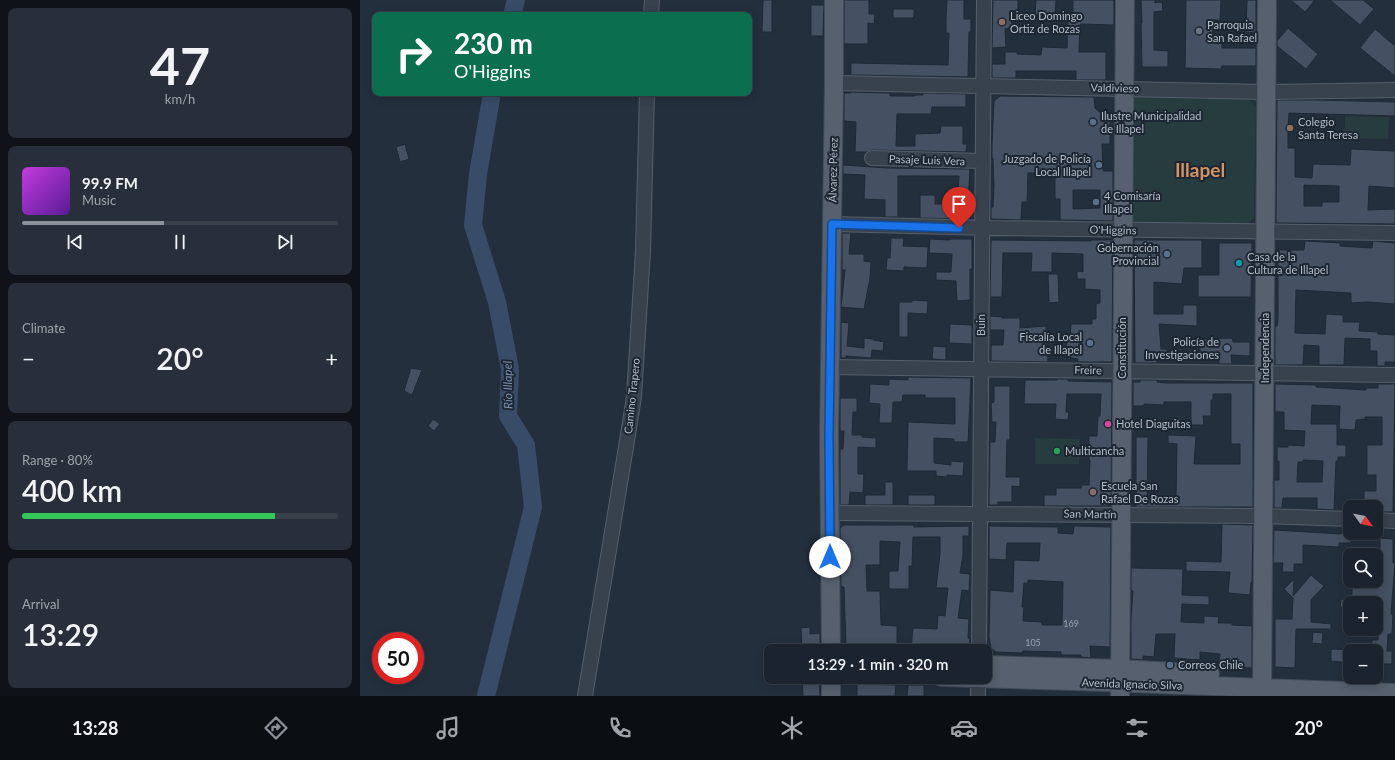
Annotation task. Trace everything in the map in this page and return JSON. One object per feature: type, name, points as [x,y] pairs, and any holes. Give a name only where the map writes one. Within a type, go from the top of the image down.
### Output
[{"type":"main road","name":"Álvarez Pérez","points":[[831,644],[829,436],[834,0]]},
{"type":"main road","name":"Constitución","points":[[1120,682],[1125,0]]},
{"type":"main road","name":"Independencia","points":[[1263,688],[1267,0]]},
{"type":"main road","name":"Avenida Ignacio Silva","points":[[992,679],[1120,682],[1395,694]]},
{"type":"main road","points":[[831,684],[831,696]]},
{"type":"main road","name":"Avenida Ignacio Silva","points":[[1263,688],[1395,684]]},
{"type":"street","points":[[651,12],[652,0]]},
{"type":"street","name":"Buin","points":[[979,644],[984,0]]},
{"type":"street","name":"Valdivieso","points":[[834,82],[1266,92],[1395,90]]},
{"type":"street","name":"Camino Trapero","points":[[585,696],[634,397],[643,251],[647,96]]},
{"type":"street","name":"Pasaje Luis Vera","points":[[872,158],[983,161]]},
{"type":"street","name":"O'Higgins","points":[[832,224],[982,228],[1395,233]]},
{"type":"street","name":"Freire","points":[[830,367],[1395,375]]},
{"type":"street","name":"San Martín","points":[[830,513],[1264,516],[1343,519]]},
{"type":"street","points":[[1383,520],[1395,521]]},
{"type":"green space","points":[[1135,97],[1246,97],[1256,107],[1254,218],[1247,224],[1139,224],[1129,216],[1129,107]]},
{"type":"green space","points":[[1345,116],[1389,117],[1388,139],[1345,138]]},
{"type":"green space","name":"Multicancha","points":[[1035,438],[1080,439],[1079,464],[1035,464]]},
{"type":"building","points":[[763,0],[772,0],[772,32],[762,32]]},
{"type":"building","points":[[844,0],[869,0],[869,14],[875,14],[874,24],[868,23],[868,44],[844,44]]},
{"type":"building","points":[[947,0],[964,0],[964,19],[971,19],[971,32],[969,32],[968,77],[851,75],[851,63],[948,65],[949,33],[946,33]]},
{"type":"building","points":[[993,0],[1018,0],[1018,11],[1012,11],[1012,28],[1005,29],[1006,47],[992,48]]},
{"type":"building","points":[[1036,0],[1056,0],[1055,16],[1035,15]]},
{"type":"building","points":[[1073,0],[1114,0],[1114,25],[1080,24],[1079,52],[1106,52],[1106,80],[1076,80],[1076,71],[1016,71],[1016,78],[992,78],[992,64],[1005,64],[1005,52],[1041,55],[1042,47],[1067,48],[1068,17],[1073,17]]},
{"type":"building","points":[[1141,0],[1155,0],[1155,3],[1162,2],[1163,11],[1154,12],[1154,50],[1168,51],[1168,67],[1142,67]]},
{"type":"building","name":"Parroquia San Rafael","points":[[1186,0],[1221,0],[1220,20],[1213,20],[1212,42],[1222,42],[1222,48],[1256,48],[1256,66],[1222,66],[1221,69],[1185,68]]},
{"type":"building","points":[[1247,0],[1256,0],[1256,33],[1246,32]]},
{"type":"building","points":[[1291,0],[1315,0],[1305,12]]},
{"type":"building","points":[[1330,0],[1363,0],[1374,9],[1360,25]]},
{"type":"building","points":[[811,5],[824,5],[823,36],[811,36]]},
{"type":"building","points":[[893,9],[914,9],[914,18],[893,18]]},
{"type":"building","points":[[1288,28],[1318,54],[1306,69],[1277,46],[1277,41]]},
{"type":"building","points":[[1375,29],[1395,46],[1395,76],[1360,48]]},
{"type":"building","points":[[844,93],[890,93],[890,96],[915,96],[923,95],[923,93],[966,94],[966,107],[932,107],[931,114],[897,114],[896,146],[915,146],[915,134],[940,133],[941,126],[963,126],[963,144],[967,144],[966,152],[872,150],[866,152],[855,152],[856,122],[844,121]]},
{"type":"building","points":[[1000,96],[1094,97],[1095,108],[1104,116],[1110,116],[1110,144],[1102,144],[1103,171],[1113,171],[1113,221],[1060,220],[1060,199],[1055,199],[1055,173],[1028,173],[1027,202],[1022,202],[1021,220],[991,219],[994,186],[992,145],[994,101]],"holes":[[[1073,190],[1100,190],[1100,208],[1073,209]]]},
{"type":"building","points":[[1277,100],[1395,102],[1395,116],[1289,113],[1288,148],[1295,148],[1295,177],[1312,178],[1313,164],[1350,165],[1351,149],[1395,151],[1395,188],[1369,186],[1368,210],[1395,209],[1395,224],[1276,223]],"holes":[[[1304,185],[1339,186],[1339,202],[1322,202],[1322,206],[1304,206]]]},
{"type":"building","points":[[405,144],[409,159],[400,162],[396,147]]},
{"type":"building","points":[[843,165],[887,168],[970,169],[968,205],[966,205],[965,219],[920,218],[920,195],[935,195],[935,204],[943,204],[943,206],[957,206],[959,176],[898,176],[898,217],[885,217],[885,200],[864,199],[865,175],[843,174]]},
{"type":"building","points":[[842,233],[851,233],[849,254],[864,254],[864,261],[871,262],[870,278],[864,309],[841,307],[845,270],[842,270]]},
{"type":"building","points":[[891,238],[904,238],[903,246],[928,247],[927,268],[904,267],[904,271],[886,270],[887,258],[890,258]]},
{"type":"building","points":[[930,239],[972,239],[970,300],[957,301],[956,281],[936,280],[936,272],[951,272],[952,254],[929,253]]},
{"type":"building","points":[[991,240],[1113,240],[1112,362],[1078,362],[1078,359],[1066,357],[1067,339],[1070,339],[1071,324],[1092,324],[1092,319],[1096,319],[1096,304],[1100,303],[1100,290],[1085,289],[1085,279],[1077,279],[1077,271],[1083,272],[1083,254],[1052,253],[1052,272],[1031,272],[1032,253],[1003,253],[1002,297],[990,297]]},
{"type":"building","points":[[1134,240],[1202,240],[1202,268],[1184,268],[1182,284],[1154,282],[1154,314],[1183,314],[1183,305],[1197,305],[1197,326],[1159,324],[1161,349],[1167,349],[1167,359],[1157,359],[1157,363],[1135,363]]},
{"type":"building","points":[[1305,241],[1340,243],[1340,246],[1372,248],[1373,241],[1395,243],[1395,304],[1367,302],[1351,303],[1351,293],[1296,290],[1295,333],[1325,334],[1326,314],[1343,315],[1343,322],[1360,322],[1359,331],[1395,335],[1395,362],[1385,362],[1385,366],[1377,366],[1377,351],[1370,351],[1370,339],[1345,338],[1344,365],[1319,365],[1319,346],[1304,345],[1303,365],[1275,365],[1275,326],[1277,326],[1278,318],[1278,250],[1304,250]]},
{"type":"building","points":[[1219,243],[1252,243],[1251,297],[1198,297],[1198,275],[1219,275]]},
{"type":"building","points":[[1048,274],[1058,274],[1059,302],[1049,303]]},
{"type":"building","points":[[912,300],[928,301],[927,314],[908,313],[908,337],[899,337],[899,302],[912,302]]},
{"type":"building","points":[[990,316],[1020,318],[1020,328],[1046,326],[1048,362],[991,361],[991,345],[1003,345],[1004,330],[990,330]]},
{"type":"building","points":[[841,322],[849,323],[847,346],[864,348],[864,338],[873,339],[884,342],[883,351],[872,350],[871,358],[846,356],[846,358],[841,358]]},
{"type":"building","points":[[950,324],[972,325],[972,344],[949,343]]},
{"type":"building","points":[[1232,338],[1233,342],[1250,342],[1250,356],[1231,355],[1232,364],[1219,364],[1219,355],[1200,354],[1200,339]]},
{"type":"building","points":[[933,346],[946,347],[946,360],[932,359]]},
{"type":"building","points":[[411,368],[422,370],[412,395],[404,391]]},
{"type":"building","points":[[908,377],[971,378],[968,442],[954,442],[954,439],[934,438],[934,463],[951,465],[951,461],[964,462],[963,476],[936,476],[936,471],[907,471],[908,422],[955,424],[955,398],[925,398],[925,395],[903,395],[902,402],[893,402],[892,423],[879,423],[880,404],[869,403],[870,384],[889,385],[889,379],[908,380]]},
{"type":"building","points":[[1068,379],[1068,381],[1112,382],[1111,504],[1108,506],[1044,506],[1044,495],[1056,495],[1056,488],[1081,488],[1082,485],[1089,485],[1089,436],[1097,436],[1098,416],[1100,416],[1101,394],[1067,394],[1066,412],[1069,412],[1068,420],[1055,419],[1056,404],[1024,404],[1025,380]]},
{"type":"building","points":[[1140,380],[1157,380],[1157,382],[1165,383],[1253,383],[1253,507],[1136,507],[1136,437],[1148,437],[1147,500],[1176,500],[1177,444],[1168,443],[1168,435],[1196,436],[1194,464],[1240,464],[1240,444],[1231,444],[1231,394],[1213,394],[1213,400],[1211,400],[1211,416],[1203,416],[1204,425],[1191,425],[1191,402],[1164,402],[1164,405],[1144,404],[1144,406],[1133,406],[1133,382],[1140,382]]},
{"type":"building","points":[[1275,384],[1316,385],[1316,387],[1366,390],[1365,388],[1378,388],[1378,384],[1395,384],[1393,512],[1383,512],[1383,500],[1364,500],[1364,491],[1376,491],[1376,475],[1367,475],[1367,445],[1382,445],[1382,417],[1365,417],[1365,419],[1356,420],[1355,430],[1339,429],[1340,406],[1312,405],[1311,424],[1337,424],[1337,445],[1346,445],[1346,457],[1338,457],[1338,461],[1336,461],[1334,510],[1317,509],[1317,498],[1283,498],[1282,508],[1274,508],[1274,480],[1279,480],[1277,447],[1288,447],[1288,445],[1304,446],[1305,431],[1284,430],[1284,412],[1275,412]],"holes":[[[1303,460],[1323,461],[1322,482],[1297,482],[1298,462],[1303,462]]]},
{"type":"building","points":[[994,386],[1010,386],[1010,440],[1007,440],[1006,477],[1020,477],[1020,487],[1012,486],[1012,502],[998,502],[998,505],[989,505],[990,442],[995,442],[996,422],[992,422],[991,403],[994,402]]},
{"type":"building","points":[[840,398],[857,398],[857,412],[853,412],[852,435],[862,435],[862,437],[876,438],[876,448],[858,447],[858,474],[864,474],[863,493],[850,492],[849,505],[840,505],[840,449],[843,449],[844,431],[840,431]]},
{"type":"building","points":[[433,419],[440,424],[434,431],[428,426]]},
{"type":"building","points":[[885,482],[893,482],[893,505],[865,505],[865,495],[885,495]]},
{"type":"building","points":[[908,495],[935,495],[935,505],[908,505]]},
{"type":"building","points":[[1222,524],[1253,525],[1252,582],[1250,595],[1228,593],[1230,572],[1186,571],[1186,561],[1221,562]]},
{"type":"building","points":[[844,525],[914,525],[914,527],[969,526],[969,536],[963,536],[963,555],[960,573],[970,574],[969,591],[962,590],[958,618],[969,619],[968,638],[970,638],[970,644],[912,644],[913,628],[937,629],[938,615],[945,616],[948,588],[936,588],[940,554],[940,537],[913,537],[912,566],[909,566],[909,589],[889,589],[889,571],[898,571],[900,542],[880,541],[880,565],[866,565],[867,591],[880,591],[881,625],[897,626],[897,644],[846,644],[844,587],[841,587],[840,528]]},
{"type":"building","points":[[989,526],[1058,527],[1058,533],[1073,534],[1074,526],[1111,527],[1110,647],[1090,646],[1091,658],[1081,657],[1081,655],[1061,655],[1061,652],[996,652],[992,649],[989,637],[990,590],[1013,592],[1014,560],[1039,561],[1040,543],[1007,543],[1006,560],[989,559]],"holes":[[[1028,580],[1063,582],[1062,625],[1042,625],[1042,622],[1023,621],[1024,607],[1022,607],[1024,583],[1028,583]]]},
{"type":"building","points":[[1274,530],[1343,533],[1343,540],[1351,540],[1351,543],[1339,543],[1339,547],[1303,545],[1303,564],[1294,564],[1294,572],[1282,572],[1283,563],[1273,563]]},
{"type":"building","points":[[1383,538],[1393,539],[1393,563],[1395,563],[1391,614],[1393,614],[1392,634],[1388,634],[1387,651],[1392,651],[1392,664],[1383,664],[1383,644],[1372,644],[1372,640],[1378,640],[1378,636],[1383,636],[1383,596],[1352,596],[1352,588],[1383,588],[1383,548],[1380,548],[1380,540],[1383,540]]},
{"type":"building","points":[[1131,568],[1183,569],[1182,595],[1209,596],[1209,605],[1182,604],[1181,622],[1204,623],[1204,616],[1219,617],[1218,623],[1232,623],[1232,625],[1252,626],[1252,668],[1218,666],[1220,654],[1200,652],[1200,660],[1174,658],[1175,634],[1156,634],[1154,657],[1143,656],[1143,660],[1131,659],[1133,591],[1131,591]]},
{"type":"building","points":[[1311,575],[1324,586],[1311,600],[1311,622],[1331,624],[1331,629],[1296,629],[1295,668],[1275,667],[1275,619],[1292,619],[1293,598],[1284,589],[1294,579],[1293,596]]},
{"type":"building","points":[[1341,599],[1343,599],[1343,607],[1340,607]]},
{"type":"building","points":[[810,627],[810,634],[820,633],[820,644],[802,644],[801,628]]},
{"type":"building","points":[[1313,632],[1323,633],[1322,644],[1312,643]]},
{"type":"building","points":[[1331,649],[1343,650],[1343,662],[1331,661]]},
{"type":"building","points":[[802,684],[819,684],[820,696],[803,696]]},
{"type":"building","points":[[857,684],[896,685],[895,696],[857,696]]},
{"type":"building","points":[[908,685],[924,685],[924,696],[907,696]]},
{"type":"waterway","name":"Río Illapel","points":[[513,12],[516,0]]},
{"type":"waterway","name":"Río Illapel","points":[[486,696],[533,507],[526,445],[508,416],[510,369],[497,302],[473,225],[478,174],[491,96]]},
{"type":"place","name":"Liceo Domingo Ortiz de Rozas","points":[[1002,22]]},
{"type":"place","name":"Parroquia San Rafael","points":[[1199,31]]},
{"type":"place","name":"Ilustre Municipalidad de Illapel","points":[[1093,122]]},
{"type":"place","name":"Colegio Santa Teresa","points":[[1290,128]]},
{"type":"place","name":"Juzgado de Policía Local Illapel","points":[[1099,165]]},
{"type":"place","name":"4 Comisaría Illapel","points":[[1096,202]]},
{"type":"place","name":"Gobernación Provincial","points":[[1167,254]]},
{"type":"place","name":"Casa de la Cultura de Illapel","points":[[1239,263]]},
{"type":"place","name":"Fiscalía Local de Illapel","points":[[1090,343]]},
{"type":"place","name":"Policía de Investigaciones","points":[[1227,348]]},
{"type":"place","name":"Hotel Diaguitas","points":[[1108,424]]},
{"type":"place","name":"Multicancha","points":[[1057,451]]},
{"type":"place","name":"Escuela San Rafael De Rozas","points":[[1093,492]]},
{"type":"place","name":"Correos Chile","points":[[1170,665]]},
{"type":"district","name":"Illapel","points":[[1200,170]]},
{"type":"route","points":[[830,557],[829,436],[832,224],[959,228]]}]
